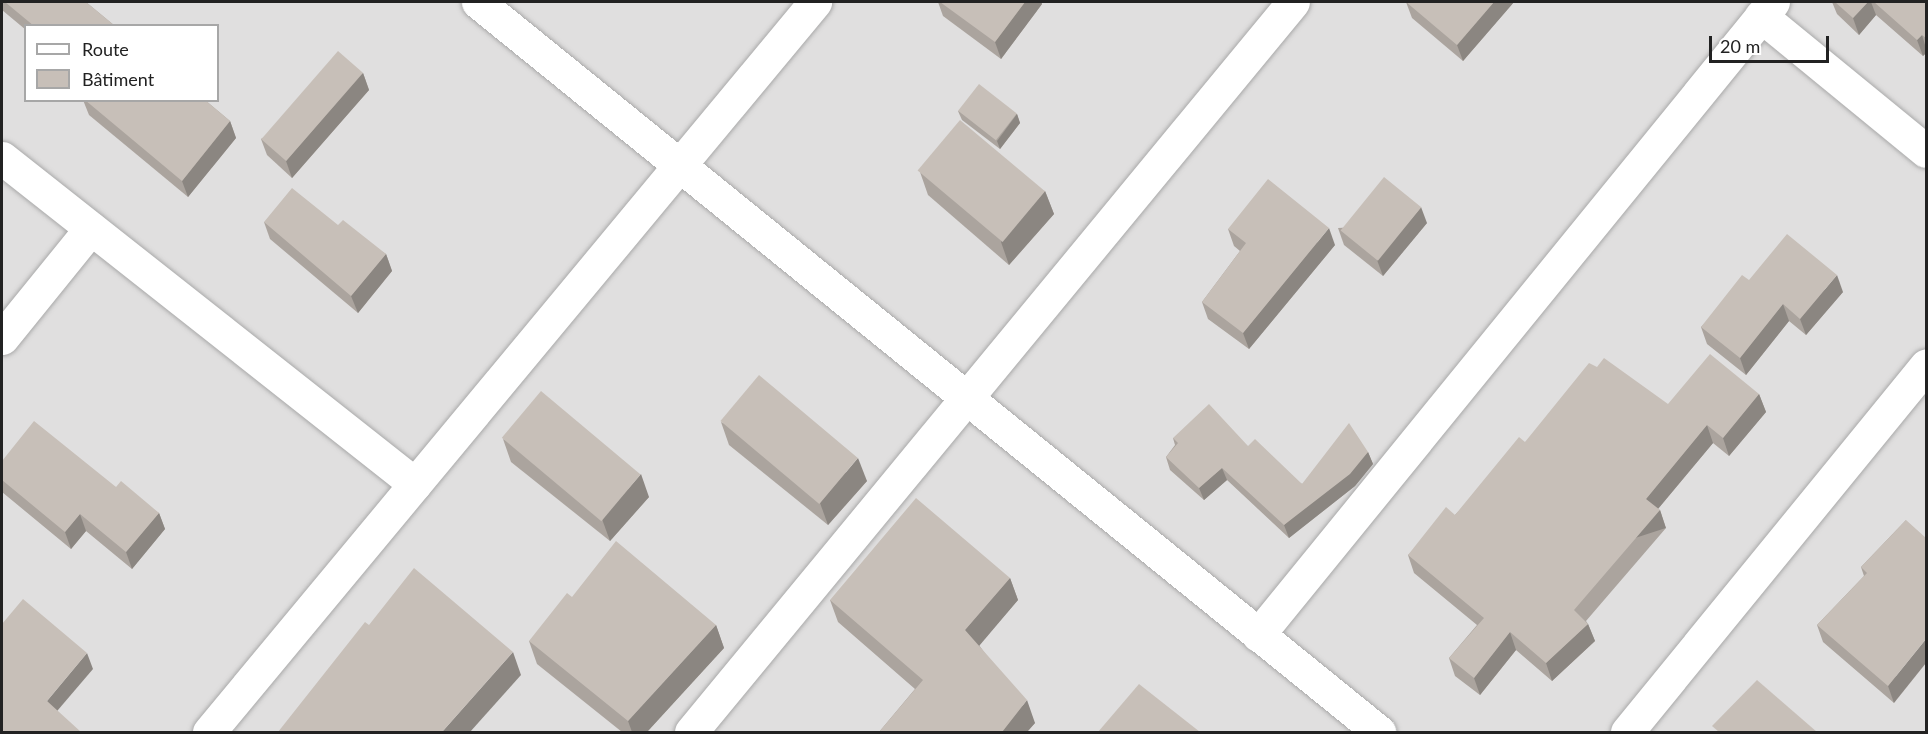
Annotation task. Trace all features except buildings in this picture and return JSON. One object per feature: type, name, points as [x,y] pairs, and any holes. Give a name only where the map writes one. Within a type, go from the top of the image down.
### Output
[{"type":"street","points":[[478,2],[681,163],[1378,732]]},
{"type":"street","points":[[209,732],[815,2]]},
{"type":"street","points":[[691,732],[1293,2]]},
{"type":"street","points":[[1258,635],[1767,9],[1926,151]]},
{"type":"street","points":[[2,158],[415,483]]},
{"type":"street","points":[[2,338],[91,228]]},
{"type":"street","points":[[1627,732],[1926,366]]},
{"type":"shaded area","points":[[2,2],[1926,2],[1926,732],[2,732]]}]
